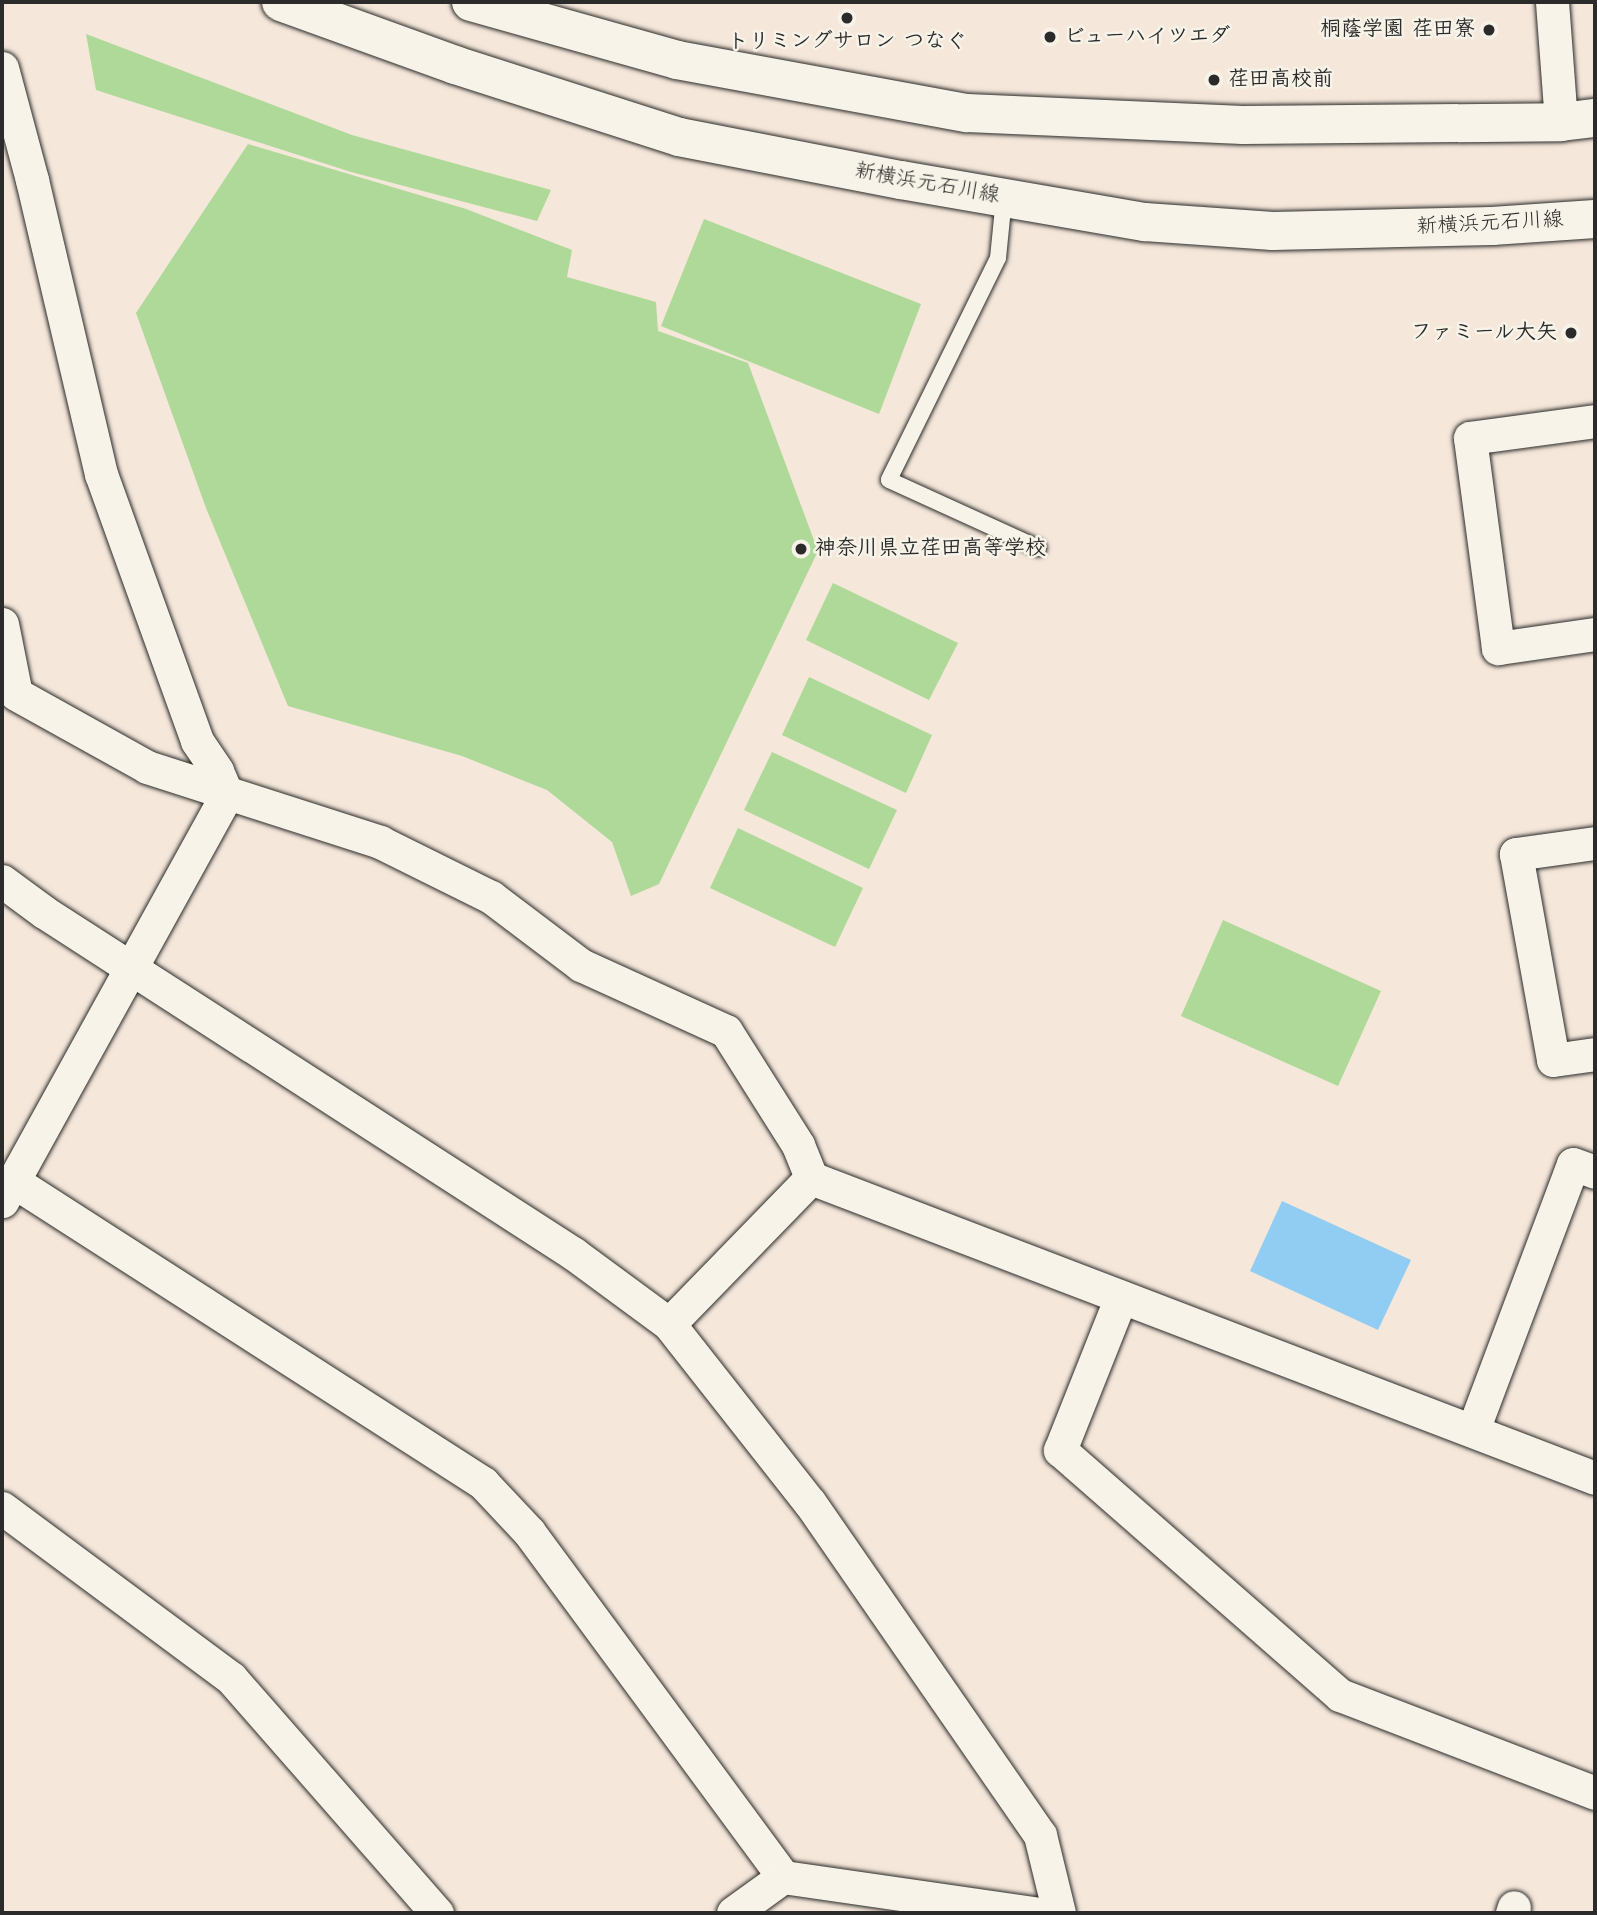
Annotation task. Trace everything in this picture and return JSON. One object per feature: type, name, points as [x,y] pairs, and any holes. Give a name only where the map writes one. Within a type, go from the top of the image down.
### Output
[{"type":"street","name":"新横浜元石川線","points":[[281,2],[455,65],[678,137],[1145,222],[1273,231],[1492,226],[1595,219]]},
{"type":"street","points":[[473,2],[677,60],[967,113],[1243,125],[1578,120],[1552,2]]},
{"type":"street","points":[[2,68],[32,180],[101,474],[197,741],[227,794]]},
{"type":"street","points":[[1595,421],[1471,438],[1498,648],[1595,634]]},
{"type":"street","points":[[2,624],[16,694],[147,767],[380,842],[491,897],[580,965],[726,1031],[798,1145],[811,1178],[1595,1478]]},
{"type":"street","points":[[227,794],[8,1191],[482,1483],[528,1532],[783,1877]]},
{"type":"street","points":[[1595,843],[1516,854],[1553,1060],[1595,1054]]},
{"type":"street","points":[[2,881],[574,1254],[669,1324],[810,1503],[1040,1835],[1059,1913]]},
{"type":"street","points":[[1472,1430],[1573,1164],[1595,1172]]},
{"type":"street","points":[[669,1324],[811,1178]]},
{"type":"street","points":[[1121,1297],[1060,1450],[1340,1695],[1595,1793]]},
{"type":"street","points":[[2,1508],[231,1678],[437,1913]]},
{"type":"street","points":[[733,1913],[783,1877],[1034,1913]]},
{"type":"lane","points":[[1004,198],[998,258],[889,480],[1038,548]]},
{"type":"green space","points":[[86,34],[352,135],[551,190],[537,221],[351,172],[96,90]]},
{"type":"green space","points":[[248,144],[466,209],[572,250],[567,277],[656,302],[658,331],[748,363],[818,551],[659,884],[631,896],[612,842],[547,790],[462,756],[288,706],[206,508],[136,313]]},
{"type":"green space","points":[[704,219],[921,304],[879,414],[661,326]]},
{"type":"green space","points":[[833,583],[958,643],[929,700],[806,640]]},
{"type":"green space","points":[[809,677],[932,735],[906,793],[782,735]]},
{"type":"green space","points":[[772,752],[897,810],[869,869],[744,810]]},
{"type":"green space","points":[[738,828],[863,888],[835,947],[710,888]]},
{"type":"green space","points":[[1223,920],[1381,991],[1338,1086],[1181,1016]]},
{"type":"water","points":[[1282,1201],[1411,1260],[1378,1330],[1250,1271]]},
{"type":"place","name":"トリミングサロン つなぐ","points":[[847,18]]},
{"type":"place","name":"桐蔭学園 荏田寮","points":[[1489,30]]},
{"type":"place","name":"ビューハイツエダ","points":[[1050,37]]},
{"type":"place","name":"荏田高校前","points":[[1214,80]]},
{"type":"place","name":"ファミール大矢","points":[[1571,333]]},
{"type":"place","name":"神奈川県立荏田高等学校","points":[[801,549]]}]
